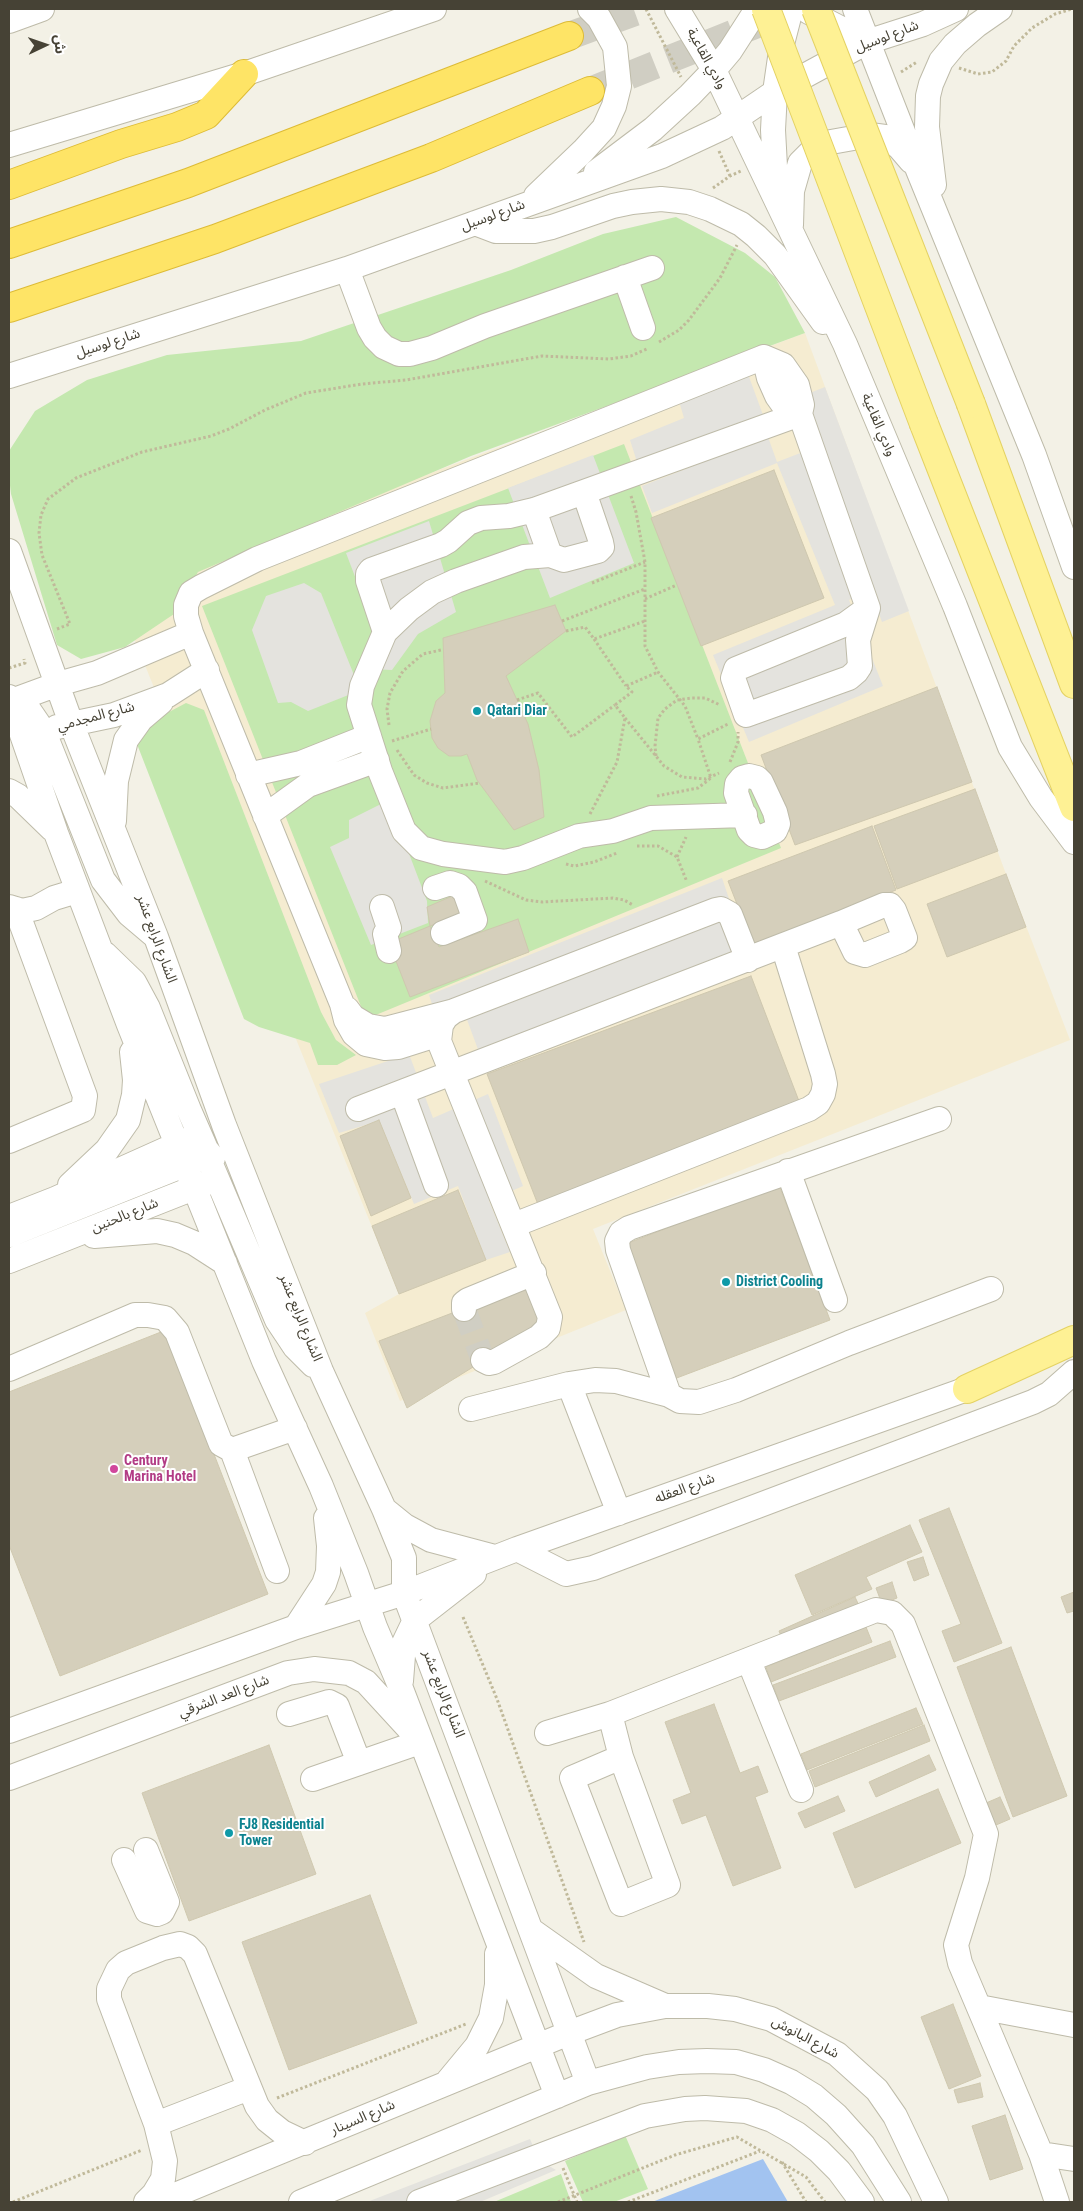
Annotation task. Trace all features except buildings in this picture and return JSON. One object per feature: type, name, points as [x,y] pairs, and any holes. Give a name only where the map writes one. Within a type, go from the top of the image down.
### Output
[{"type":"highway","points":[[9,244],[188,183],[569,36]]},
{"type":"highway","points":[[9,185],[121,144],[177,128],[206,115],[244,74]]},
{"type":"highway","points":[[9,308],[215,239],[431,158],[590,91]]},
{"type":"main road","points":[[766,9],[924,424],[1074,807]]},
{"type":"main road","points":[[816,9],[971,404],[1074,684]]},
{"type":"main road","points":[[1005,495],[1038,542],[1074,631]]},
{"type":"main road","points":[[967,1389],[1074,1340]]},
{"type":"main road","points":[[967,1389],[1000,1383],[1074,1361]]},
{"type":"street","points":[[9,21],[42,9]]},
{"type":"street","points":[[9,145],[244,74],[434,9]]},
{"type":"street","points":[[529,203],[604,128],[614,106],[619,86],[615,47],[599,18],[590,9]]},
{"type":"street","name":"وادي القاعية","points":[[677,9],[714,70],[844,344],[955,606],[1010,747],[1041,798],[1074,842]]},
{"type":"street","points":[[576,186],[653,130],[714,70],[757,9]]},
{"type":"street","points":[[777,200],[774,156],[775,92],[782,44],[791,9]]},
{"type":"street","points":[[802,9],[832,22],[867,42]]},
{"type":"street","points":[[855,9],[918,170],[1034,455],[1074,566]]},
{"type":"street","name":"شارع لوسيل","points":[[14,374],[347,269],[685,146],[737,118],[775,92],[867,42],[923,24],[956,9]]},
{"type":"street","points":[[940,222],[930,162],[927,127],[928,96],[938,68],[947,52],[964,35],[1000,9]]},
{"type":"street","points":[[791,229],[792,191],[800,163],[810,153],[831,142],[870,134],[885,137],[899,148],[918,170]]},
{"type":"street","points":[[474,223],[496,231],[534,232],[552,228],[613,206],[632,202],[661,200],[689,202],[710,209],[740,224],[775,255],[813,308],[844,344]]},
{"type":"street","points":[[347,269],[372,333],[384,347],[399,354],[410,354],[432,348],[485,326],[652,268]]},
{"type":"street","points":[[625,277],[649,340]]},
{"type":"street","points":[[748,960],[730,914],[721,909],[716,910],[454,1011],[385,1048],[366,1044],[354,1034],[346,1020],[342,1004],[248,775],[208,670],[191,633],[186,616],[186,605],[192,593],[249,563],[764,358],[784,365],[791,374],[801,398],[796,415],[868,608],[858,640],[860,666],[856,672],[849,678],[741,718],[733,678],[736,669],[846,624],[868,608]]},
{"type":"street","points":[[9,396],[14,374]]},
{"type":"street","points":[[385,632],[368,581],[368,574],[371,570],[440,545],[448,541],[468,523],[480,518],[509,516],[534,510],[796,415]]},
{"type":"street","points":[[584,492],[602,547],[598,551],[564,560],[550,555],[524,557],[456,581],[432,592],[409,609],[385,632],[362,686],[358,705],[378,746],[394,810],[404,831],[421,848],[443,854],[505,862],[523,858],[579,836],[613,831],[651,818],[745,816]]},
{"type":"street","points":[[534,510],[550,555]]},
{"type":"street","name":"الشارع الرابع عشر","points":[[9,551],[71,723],[156,937],[241,1170],[321,1371],[384,1509],[404,1558],[404,1593],[588,2083]]},
{"type":"street","points":[[191,633],[97,673],[9,700],[25,739],[56,833],[99,948],[178,1144],[200,1153],[221,1166],[241,1170]]},
{"type":"street","name":"شارع المجدمي","points":[[25,739],[71,723],[114,715],[168,695],[208,670]]},
{"type":"street","points":[[114,828],[116,781],[126,740],[141,719],[168,695]]},
{"type":"street","points":[[25,739],[103,880],[129,914],[156,937]]},
{"type":"street","points":[[248,775],[378,746]]},
{"type":"street","points":[[265,816],[308,785],[378,746]]},
{"type":"street","points":[[9,791],[18,796],[56,833]]},
{"type":"street","points":[[435,888],[450,883],[459,886],[465,892],[475,920],[443,933]]},
{"type":"street","points":[[12,908],[22,911],[36,908],[54,898],[78,890]]},
{"type":"street","points":[[382,907],[389,928],[385,934],[389,951]]},
{"type":"street","points":[[9,1141],[83,1110],[85,1096],[12,908]]},
{"type":"street","points":[[358,1109],[841,924]]},
{"type":"street","points":[[514,1225],[800,1112],[818,1103],[823,1094],[825,1084],[823,1074],[783,946]]},
{"type":"street","points":[[99,948],[134,982],[148,1008],[200,1153],[218,1178],[277,1320],[295,1347],[321,1371]]},
{"type":"street","points":[[454,1011],[446,1017],[441,1025],[439,1041],[534,1273],[549,1311],[550,1322],[548,1328],[539,1337],[494,1362],[489,1363],[483,1360]]},
{"type":"street","points":[[55,1199],[107,1150],[128,1120],[134,1095],[135,1080],[129,1025]]},
{"type":"street","points":[[409,1034],[439,1034]]},
{"type":"street","points":[[402,1092],[436,1185]]},
{"type":"street","points":[[669,1395],[618,1250],[617,1241],[621,1233],[629,1228],[788,1171],[939,1119]]},
{"type":"street","points":[[9,1235],[200,1153],[218,1142],[224,1125]]},
{"type":"street","points":[[9,1217],[55,1199],[178,1144]]},
{"type":"street","points":[[200,1153],[194,1188],[264,1361],[321,1486],[375,1627],[400,1686],[557,2096]]},
{"type":"street","name":"شارع بالحنين","points":[[9,1261],[241,1170]]},
{"type":"street","points":[[788,1171],[835,1300]]},
{"type":"street","points":[[68,1239],[157,1232],[175,1235],[194,1243],[225,1263]]},
{"type":"street","points":[[464,1309],[464,1303],[468,1300],[534,1273]]},
{"type":"street","points":[[471,1409],[569,1384],[595,1380],[616,1380],[669,1395],[680,1401],[699,1402],[736,1390],[849,1343],[991,1289]]},
{"type":"street","points":[[9,1369],[135,1315],[165,1318],[178,1332],[221,1444],[232,1450],[277,1571]]},
{"type":"street","points":[[517,1549],[566,1574],[594,1568],[1033,1402],[1048,1394],[1074,1372]]},
{"type":"street","points":[[569,1384],[619,1513]]},
{"type":"street","name":"شارع العقله","points":[[404,1593],[517,1549],[967,1389]]},
{"type":"street","points":[[232,1450],[295,1428]]},
{"type":"street","points":[[296,1627],[324,1584],[328,1572],[328,1530],[321,1486]]},
{"type":"street","points":[[384,1509],[405,1526],[431,1540],[495,1558]]},
{"type":"street","points":[[400,1686],[404,1643],[415,1620],[495,1558]]},
{"type":"street","points":[[9,1731],[296,1627],[404,1593]]},
{"type":"street","points":[[547,1733],[610,1714],[876,1610],[892,1613],[903,1624],[986,1834],[977,1878],[956,1945],[960,1963],[1040,2154],[1057,2202]]},
{"type":"street","points":[[341,1613],[375,1627],[404,1643],[416,1657],[451,1715]]},
{"type":"street","points":[[749,1661],[801,1790]]},
{"type":"street","name":"شارع العد الشرقي","points":[[9,1778],[288,1673],[314,1669],[349,1673],[366,1682],[420,1742]]},
{"type":"street","points":[[289,1714],[329,1702],[337,1706],[359,1763]]},
{"type":"street","points":[[610,1714],[621,1756],[668,1886],[621,1904],[572,1778],[621,1756]]},
{"type":"street","points":[[313,1779],[420,1742]]},
{"type":"street","points":[[124,1860],[147,1911],[156,1914],[162,1912],[167,1902],[146,1850]]},
{"type":"street","points":[[156,1914],[172,1946]]},
{"type":"street","points":[[531,1930],[596,1976],[665,2006]]},
{"type":"street","points":[[446,2084],[477,2046],[491,2018],[497,1985],[496,1940]]},
{"type":"street","points":[[146,2202],[154,2194],[163,2179],[166,2161],[156,2124],[109,1999],[109,1989],[115,1974],[126,1963],[180,1944],[188,1947],[195,1954],[257,2106],[267,2120],[282,2132],[305,2143]]},
{"type":"street","name":"شارع البانوش","points":[[569,2033],[616,2014],[665,2006],[708,2006],[735,2010],[771,2019],[837,2054],[877,2090],[896,2116],[936,2202]]},
{"type":"street","points":[[979,2007],[1074,2025]]},
{"type":"street","name":"شارع السينار","points":[[158,2202],[569,2033]]},
{"type":"street","points":[[301,2202],[588,2083],[679,2062],[736,2062],[764,2070],[791,2082],[814,2096],[836,2115],[863,2145],[899,2202]]},
{"type":"street","points":[[156,2124],[249,2088]]},
{"type":"street","points":[[419,2202],[644,2116],[685,2109],[705,2108],[746,2111],[772,2120],[797,2134],[820,2151],[839,2171],[862,2202]]},
{"type":"street","points":[[1040,2154],[1074,2159]]},
{"type":"path","points":[[938,68],[954,76],[959,68],[978,74],[992,72],[1006,61],[1014,46],[1032,28],[1055,14],[1072,9]]},
{"type":"path","points":[[40,634],[70,624],[42,555],[38,533],[41,515],[48,499],[76,478],[142,452],[211,436],[306,393],[362,384],[406,380],[542,356],[609,359],[631,356],[649,340],[679,330],[700,306],[720,278],[734,252],[737,243],[730,240]]},
{"type":"path","points":[[623,477],[636,512],[645,562],[645,646],[658,672],[685,706],[711,778]]},
{"type":"path","points":[[592,583],[645,562]]},
{"type":"path","points":[[645,599],[677,585]]},
{"type":"path","points":[[562,621],[645,589]]},
{"type":"path","points":[[594,639],[645,621]]},
{"type":"path","points":[[517,700],[538,693],[572,738],[632,692],[585,627],[566,631]]},
{"type":"path","points":[[378,746],[389,726],[387,709],[390,693],[403,671],[423,654],[441,650]]},
{"type":"path","points":[[9,668],[25,662],[23,655]]},
{"type":"path","points":[[626,686],[658,672]]},
{"type":"path","points":[[656,756],[655,746],[658,718],[664,709],[680,700],[705,698],[725,707],[741,718]]},
{"type":"path","points":[[615,705],[664,766],[682,777],[695,780],[711,778]]},
{"type":"path","points":[[579,836],[617,762],[625,718]]},
{"type":"path","points":[[698,739],[741,718]]},
{"type":"path","points":[[655,796],[698,788],[725,769],[738,742],[741,718]]},
{"type":"path","points":[[378,746],[431,730]]},
{"type":"path","points":[[378,746],[397,751],[414,775],[427,783],[443,788],[480,784]]},
{"type":"path","points":[[629,849],[647,845],[658,846],[677,857],[687,882]]},
{"type":"path","points":[[547,847],[558,861],[574,866],[594,862],[620,851]]},
{"type":"path","points":[[468,858],[479,878],[510,895],[526,900],[542,902],[614,898],[633,904]]},
{"type":"path","points":[[463,1616],[497,1698],[596,1976]]},
{"type":"path","points":[[558,2202],[675,2155],[737,2137],[806,2177],[825,2202]]},
{"type":"path","points":[[628,2202],[761,2150]]},
{"type":"path","points":[[782,2162],[806,2202]]},
{"type":"shaded area","points":[[805,333],[1006,874],[1070,1040],[593,1229],[626,1310],[400,1401],[365,1313],[399,1294],[115,591]]},
{"type":"shaded area","points":[[748,374],[763,415],[638,465],[630,440],[684,418],[679,401]]},
{"type":"shaded area","points":[[825,387],[909,611],[882,622],[797,398]]},
{"type":"shaded area","points":[[768,437],[777,462],[803,452],[857,596],[849,600],[883,686],[749,742],[713,655],[835,605],[777,463],[652,513],[642,486]]},
{"type":"shaded area","points":[[593,455],[634,563],[550,598],[508,488]]},
{"type":"shaded area","points":[[429,521],[456,612],[418,634],[392,670],[369,669],[380,642],[346,553]]},
{"type":"shaded area","points":[[304,583],[321,593],[356,680],[351,694],[308,711],[291,702],[278,703],[252,630],[266,596]]},
{"type":"shaded area","points":[[381,804],[397,822],[427,901],[428,923],[371,945],[330,847],[349,838],[349,820]]},
{"type":"shaded area","points":[[722,878],[746,949],[483,1063],[459,998],[435,1013],[429,995]]},
{"type":"shaded area","points":[[409,1054],[433,1118],[488,1094],[523,1186],[489,1201],[510,1252],[486,1260],[458,1186],[414,1204],[379,1121],[339,1133],[319,1084]]},
{"type":"shaded area","points":[[530,2139],[539,2160],[556,2170],[480,2202],[367,2202]]},
{"type":"green space","points":[[676,217],[745,253],[775,277],[805,333],[471,456],[198,572],[174,614],[125,647],[81,659],[57,645],[11,494],[9,477],[9,451],[35,411],[87,380],[167,355],[301,341],[511,270],[603,234]]},
{"type":"green space","points":[[624,444],[781,848],[366,1019],[202,606]]},
{"type":"green space","points":[[186,703],[204,710],[321,1012],[336,1040],[356,1055],[337,1065],[318,1065],[310,1043],[259,1027],[244,1019],[135,739],[150,722]]},
{"type":"green space","points":[[625,2135],[648,2189],[614,2202],[583,2202],[565,2161]]},
{"type":"green space","points":[[561,2174],[571,2202],[494,2202]]},
{"type":"water","points":[[763,2159],[788,2202],[652,2202]]},
{"type":"tunnel","points":[[569,36],[643,9]]},
{"type":"tunnel","points":[[590,91],[760,23]]},
{"type":"tunnel","points":[[464,1309],[483,1360]]},
{"type":"place","name":"Qatari Diar","points":[[477,711]]},
{"type":"place","name":"District Cooling","points":[[726,1282]]},
{"type":"place","name":"Century Marina Hotel","points":[[114,1469]]},
{"type":"place","name":"FJ8 Residential Tower","points":[[229,1833]]}]
